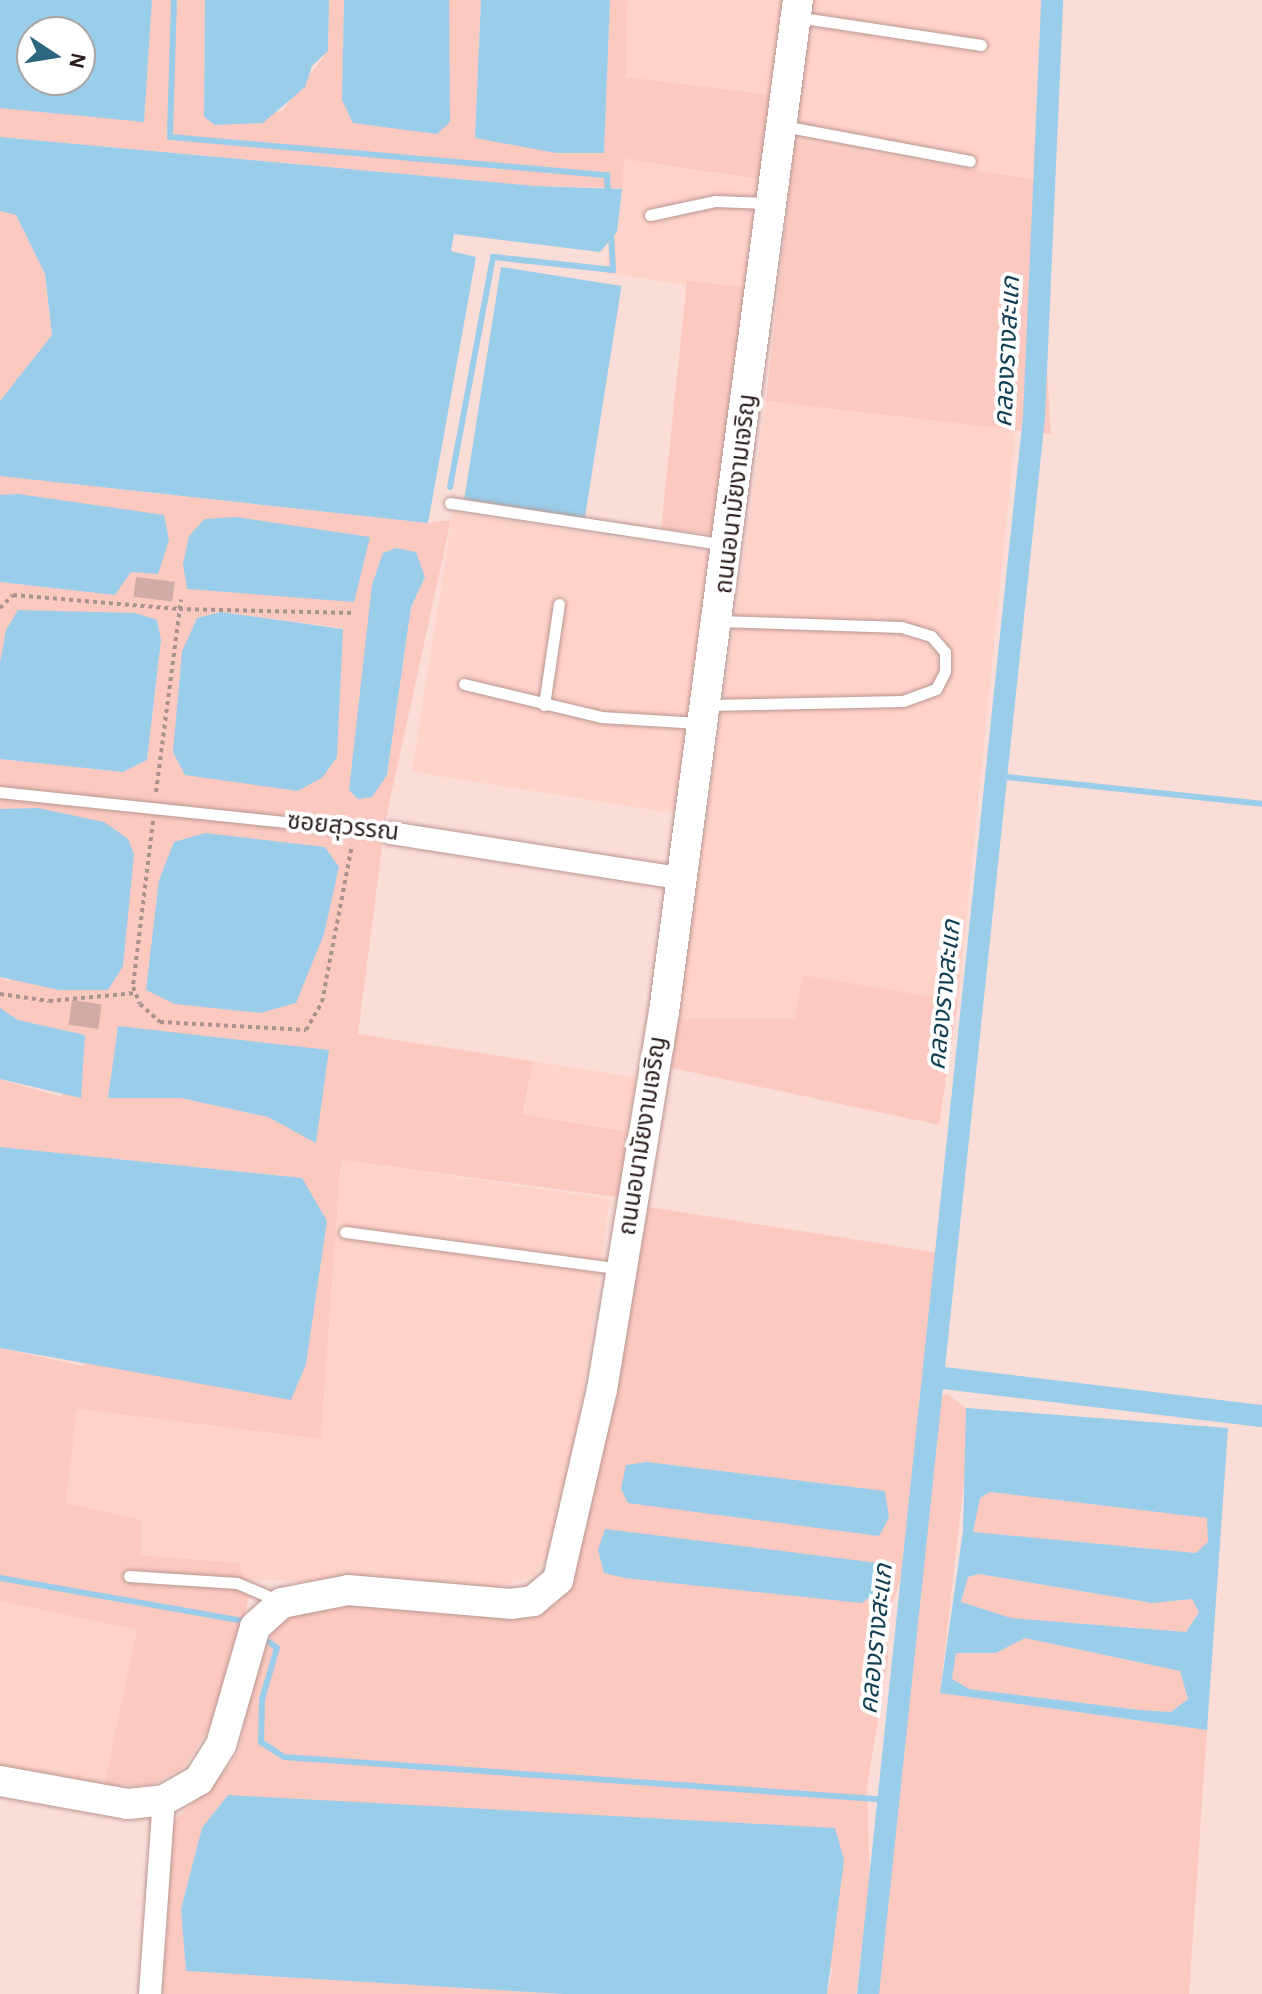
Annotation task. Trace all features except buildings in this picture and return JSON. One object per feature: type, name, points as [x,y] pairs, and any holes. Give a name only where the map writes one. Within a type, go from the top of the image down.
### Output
[{"type":"street","name":"ถนนอนามัยงามเจริญ","points":[[282,1603],[348,1590],[510,1604],[548,1592],[566,1557],[623,1269],[684,879],[730,545],[797,8]]},
{"type":"street","name":"ซอยสุวรรณ","points":[[391,833],[684,879]]},
{"type":"street","points":[[0,1781],[128,1804],[164,1800],[199,1780],[214,1756],[255,1627],[282,1603]]},
{"type":"street","points":[[150,1994],[164,1800]]},
{"type":"lane","points":[[797,8],[981,45]]},
{"type":"lane","points":[[782,126],[970,161]]},
{"type":"lane","points":[[650,215],[715,201],[774,203]]},
{"type":"lane","points":[[450,503],[730,545]]},
{"type":"lane","points":[[544,705],[559,604]]},
{"type":"lane","points":[[464,684],[601,717],[708,714],[903,701],[936,689],[945,671],[945,652],[931,636],[901,627],[720,621]]},
{"type":"lane","name":"ซอยสุวรรณ","points":[[0,792],[391,833]]},
{"type":"lane","points":[[345,1232],[623,1269]]},
{"type":"lane","points":[[129,1576],[237,1583],[282,1603]]},
{"type":"path","points":[[0,608],[13,595],[179,609],[353,613]]},
{"type":"path","points":[[181,600],[154,807],[136,993],[160,1022],[306,1030],[322,1002],[347,890],[353,829]]},
{"type":"path","points":[[0,994],[49,1001],[136,993]]},
{"type":"shaded area","points":[[152,0],[205,0],[204,116],[282,111],[328,51],[329,0],[344,0],[342,100],[450,122],[449,0],[481,0],[475,138],[604,153],[610,0],[628,0],[626,77],[772,95],[762,180],[624,159],[622,188],[535,186],[0,137],[0,108],[144,121]]},
{"type":"shaded area","points":[[628,0],[784,0],[772,95],[626,77]]},
{"type":"shaded area","points":[[809,0],[1048,0],[1036,180],[795,141]]},
{"type":"shaded area","points":[[795,141],[1036,180],[1051,434],[766,401]]},
{"type":"shaded area","points":[[623,159],[762,181],[744,295],[605,273]]},
{"type":"shaded area","points":[[0,211],[16,215],[45,274],[52,336],[0,401]]},
{"type":"shaded area","points":[[687,281],[749,287],[723,535],[661,529]]},
{"type":"shaded area","points":[[766,401],[1016,427],[958,1001],[804,975],[794,1019],[678,1019]]},
{"type":"shaded area","points":[[0,476],[428,523],[451,520],[385,823],[358,1034],[533,1061],[523,1114],[632,1132],[623,1198],[341,1160],[321,1439],[77,1409],[66,1503],[141,1520],[141,1555],[239,1563],[249,1597],[217,1716],[184,1767],[151,1785],[104,1785],[137,1630],[0,1601],[0,1348],[83,1366],[302,1178],[0,1147],[0,1079],[61,1097],[84,1035],[18,1020],[0,1008],[0,977],[9,982],[38,808],[0,809],[0,759],[123,772],[147,760],[161,640],[157,620],[18,610],[0,663],[0,582],[115,595],[18,494],[0,495]],"holes":[[[425,577],[411,607],[387,775],[363,662]],[[221,612],[342,628],[337,757],[197,618]],[[118,1026],[316,1142],[268,1117],[181,1098],[109,1098]]]},
{"type":"shaded area","points":[[453,512],[715,553],[674,813],[412,772]]},
{"type":"shaded area","points":[[803,975],[958,1001],[939,1125],[672,1068],[678,1019],[794,1019]]},
{"type":"shaded area","points":[[533,1061],[636,1077],[627,1131],[525,1114]]},
{"type":"shaded area","points":[[341,1160],[610,1199],[573,1463],[550,1554],[533,1576],[495,1588],[244,1579],[239,1563],[141,1555],[66,1503],[77,1409],[321,1439]]},
{"type":"shaded area","points":[[649,1207],[940,1253],[931,1426],[922,1425],[904,1570],[887,1617],[888,1661],[867,1787],[870,1883],[856,1994],[827,1994],[833,1968],[202,1828],[181,1909],[186,1971],[563,1994],[163,1994],[173,1822],[225,1772],[239,1750],[255,1671],[275,1624],[311,1606],[399,1603],[431,1614],[535,1618],[574,1581]],"holes":[[[647,1462],[884,1491],[626,1465]]]},
{"type":"shaded area","points":[[946,1393],[966,1408],[966,1464],[940,1693],[1207,1730],[1189,1994],[878,1994],[940,1399]]},
{"type":"shaded area","points":[[990,1492],[1208,1518],[1208,1542],[1196,1553],[972,1532],[980,1498]]},
{"type":"shaded area","points":[[979,1574],[1152,1603],[1192,1599],[1199,1611],[1186,1632],[1011,1618],[961,1602],[968,1577]]},
{"type":"shaded area","points":[[0,1601],[137,1630],[104,1785],[0,1766]]},
{"type":"shaded area","points":[[1025,1638],[1180,1671],[1188,1699],[1171,1712],[1140,1710],[969,1689],[951,1679],[956,1653],[996,1653]]},
{"type":"water","points":[[0,0],[152,0],[144,122],[0,108]]},
{"type":"water","points":[[205,0],[329,0],[328,51],[312,66],[305,87],[263,123],[215,125],[204,117]]},
{"type":"water","points":[[344,0],[449,0],[450,122],[437,134],[353,123],[342,100]]},
{"type":"water","points":[[481,0],[610,0],[604,153],[556,153],[475,138]]},
{"type":"water","points":[[0,137],[535,186],[622,189],[617,232],[600,252],[454,234],[451,251],[476,257],[428,523],[0,476],[0,401],[52,335],[45,274],[16,215],[0,211]]},
{"type":"water","points":[[501,267],[621,286],[585,518],[464,499]]},
{"type":"water","points":[[18,494],[164,515],[169,540],[158,574],[131,572],[115,595],[0,582],[0,495]]},
{"type":"water","points":[[236,517],[370,537],[354,602],[187,589],[183,564],[189,536],[205,519]]},
{"type":"water","points":[[396,548],[416,552],[425,577],[411,607],[387,775],[372,797],[358,799],[349,790],[372,585],[383,553]]},
{"type":"water","points":[[18,610],[135,613],[157,620],[161,640],[147,760],[123,772],[0,759],[0,663],[6,630]]},
{"type":"water","points":[[221,612],[343,629],[337,757],[323,777],[298,791],[185,775],[173,752],[182,652],[197,618]]},
{"type":"water","points":[[38,808],[104,822],[128,839],[134,854],[123,966],[108,990],[59,990],[0,977],[0,809]]},
{"type":"water","points":[[205,833],[325,847],[339,867],[324,934],[296,1003],[260,1013],[175,1004],[146,990],[159,880],[174,842]]},
{"type":"water","points":[[0,1008],[18,1020],[85,1035],[81,1098],[0,1079]]},
{"type":"water","points":[[118,1026],[329,1050],[316,1143],[268,1117],[181,1098],[108,1098]]},
{"type":"water","points":[[0,1147],[302,1178],[327,1221],[306,1364],[291,1400],[0,1348]]},
{"type":"water","points":[[966,1408],[1228,1428],[1207,1730],[940,1693],[963,1531]],"holes":[[[990,1492],[1207,1518],[1208,1542],[1196,1553],[973,1532],[980,1498]],[[979,1574],[1152,1603],[1192,1599],[1199,1612],[1186,1632],[1011,1618],[961,1602],[968,1577]],[[1025,1638],[1180,1671],[1188,1699],[1171,1712],[1140,1710],[969,1689],[952,1679],[956,1653],[996,1653]]]},
{"type":"water","points":[[647,1462],[885,1491],[889,1518],[879,1536],[628,1503],[621,1489],[626,1465]]},
{"type":"water","points":[[605,1529],[878,1563],[878,1591],[862,1603],[625,1578],[604,1573],[598,1550]]},
{"type":"water","points":[[228,1795],[835,1828],[844,1860],[827,1994],[563,1994],[186,1971],[181,1909],[202,1828]]},
{"type":"waterway","points":[[174,0],[170,137],[607,175],[608,193]]},
{"type":"waterway","name":"คลองรางสะแก","points":[[868,1994],[1034,417],[1052,0]]},
{"type":"waterway","points":[[450,487],[493,257],[613,270],[611,232]]},
{"type":"waterway","points":[[997,776],[1262,804]]},
{"type":"waterway","points":[[935,1377],[1262,1416]]},
{"type":"waterway","points":[[0,1578],[243,1621]]},
{"type":"waterway","points":[[269,1642],[277,1648],[262,1699],[261,1742],[284,1757],[890,1800]]}]
